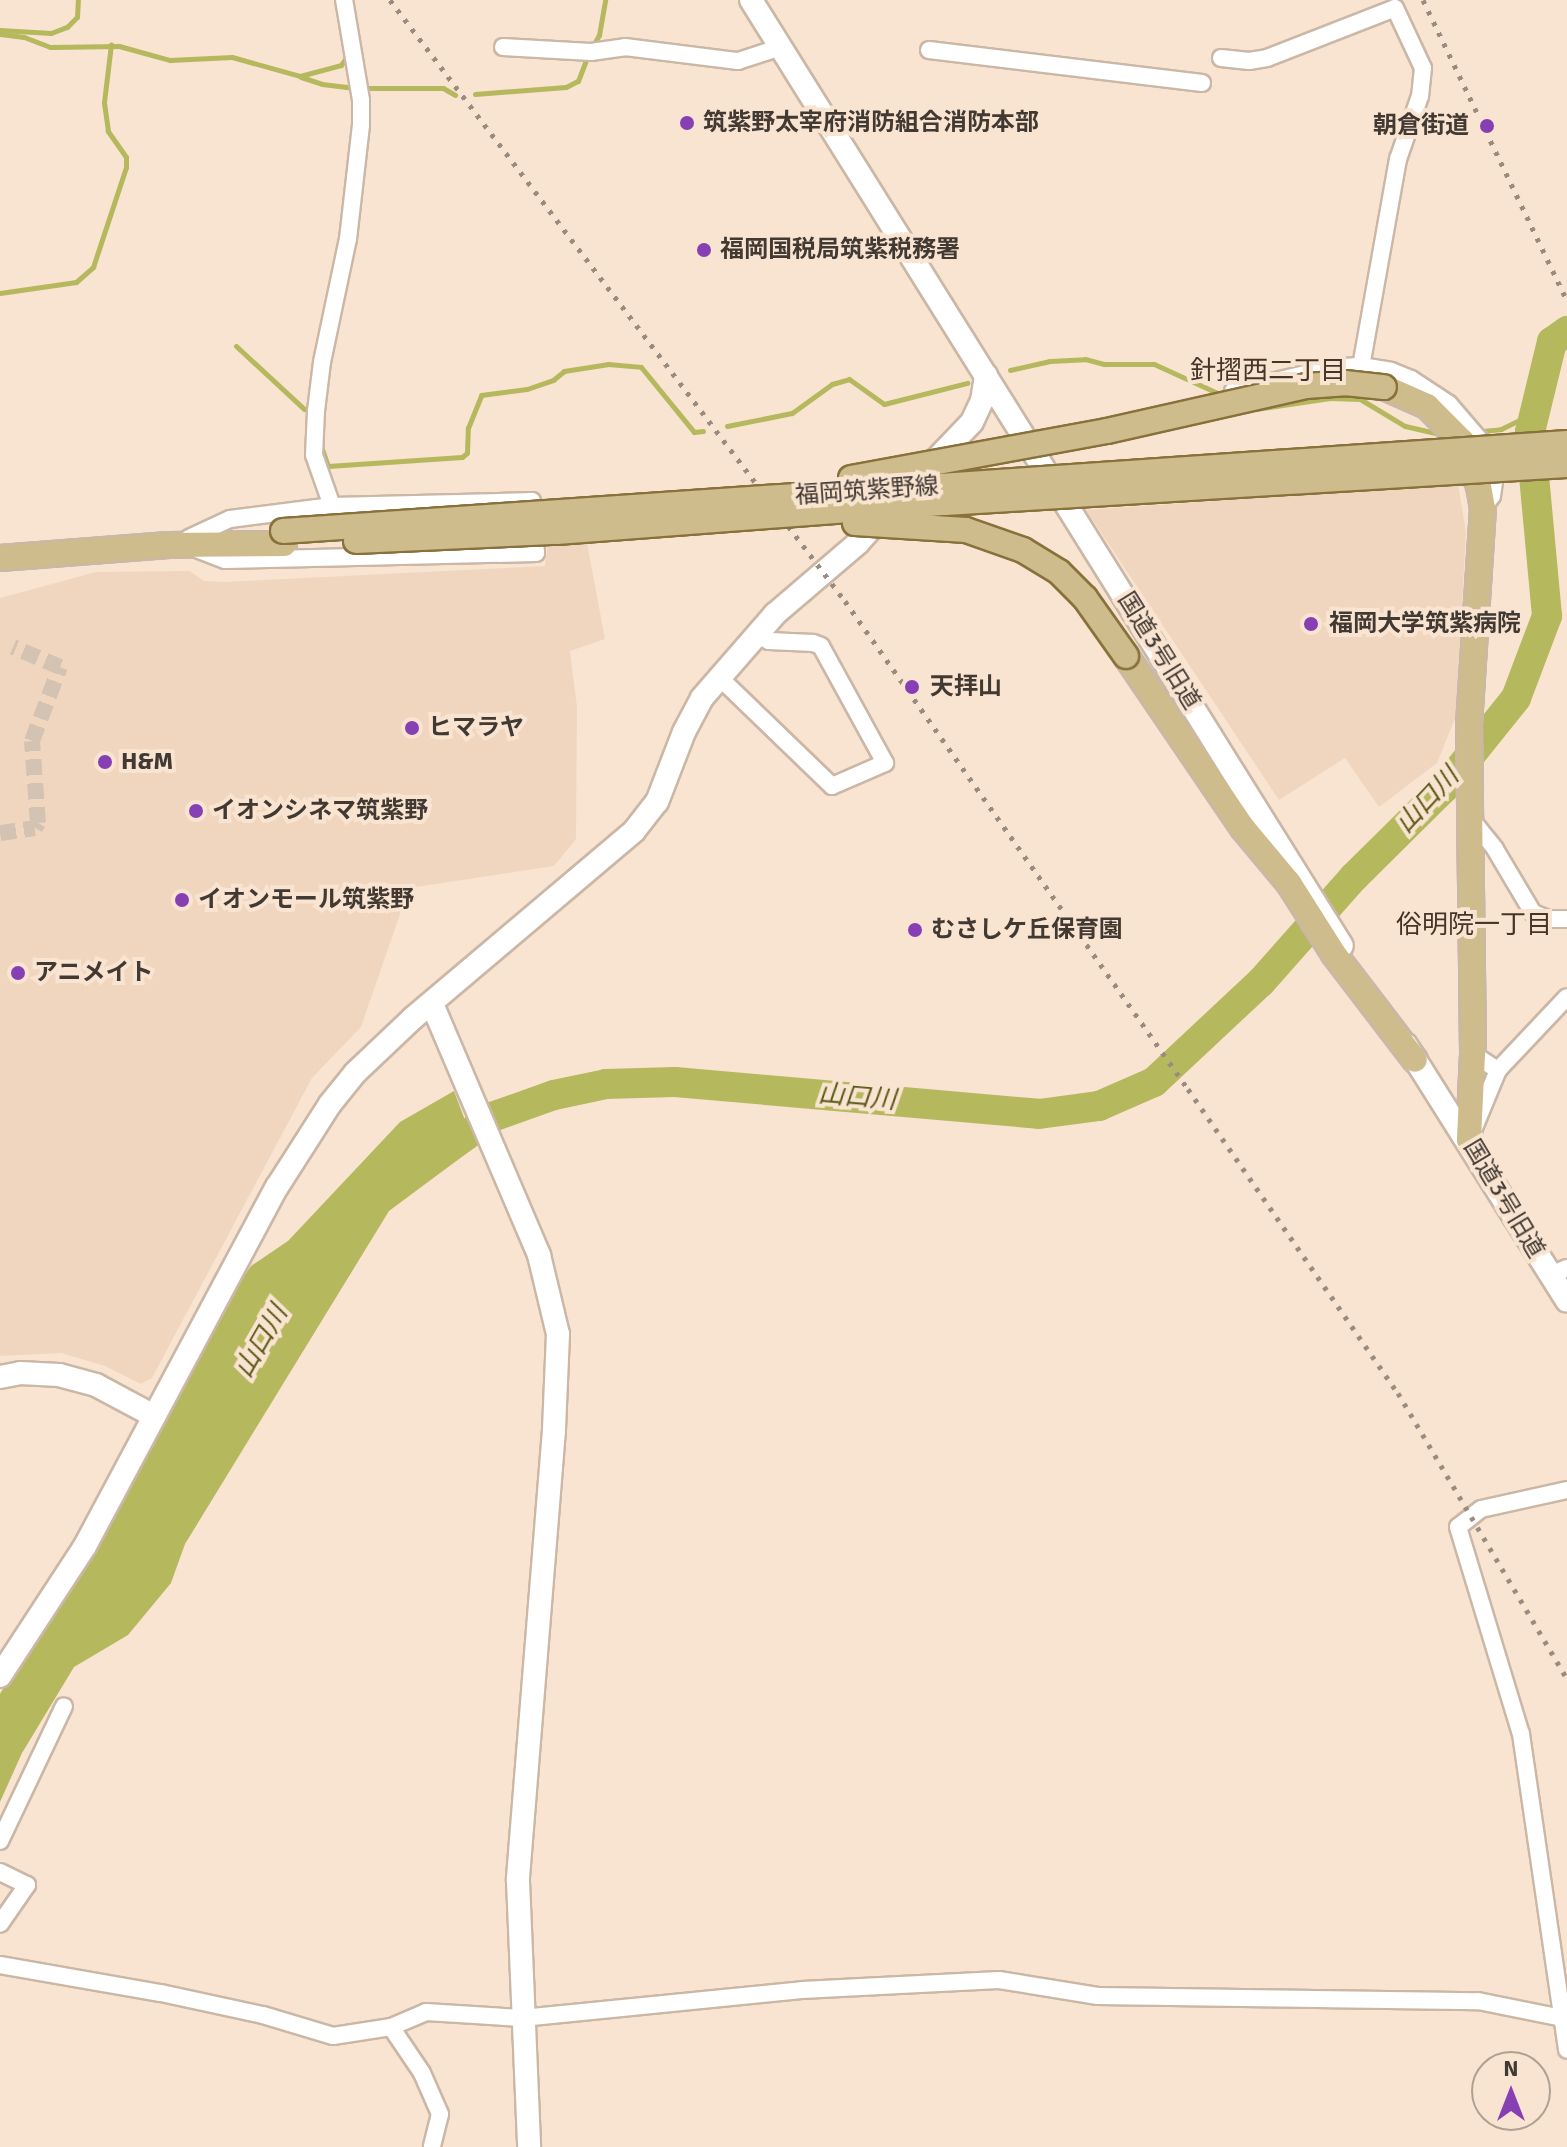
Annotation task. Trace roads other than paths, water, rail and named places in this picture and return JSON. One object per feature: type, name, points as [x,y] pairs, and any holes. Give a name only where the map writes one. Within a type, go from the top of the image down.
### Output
[{"type":"main road","points":[[679,505],[972,457],[1306,386],[1345,383],[1384,387],[1427,406],[1462,441],[1479,486],[1483,508],[1469,723],[1473,1054],[1469,1140]]},
{"type":"main road","name":"福岡筑紫野線","points":[[0,558],[679,505],[1567,443]]},
{"type":"main road","name":"福岡筑紫野線","points":[[283,537],[557,532],[1567,465]]},
{"type":"main road","points":[[755,517],[943,527],[991,537],[1059,572],[1085,598],[1243,828],[1299,886],[1338,950],[1415,1060]]},
{"type":"street","points":[[332,506],[314,455],[316,411],[322,362],[348,239],[361,125],[361,100],[344,0]]},
{"type":"street","name":"国道3号旧道","points":[[751,0],[1026,438],[1299,886]]},
{"type":"street","points":[[1221,58],[1249,61],[1267,58],[1395,8],[1423,68],[1420,96],[1398,159],[1361,366]]},
{"type":"street","points":[[503,47],[591,52],[625,47],[738,61],[781,47]]},
{"type":"street","points":[[929,50],[1202,83]]},
{"type":"street","points":[[1026,438],[1200,401],[1297,373],[1361,366],[1391,371],[1432,390],[1463,419],[1480,440],[1494,482],[1492,496],[1483,508]]},
{"type":"street","points":[[0,1676],[85,1546],[277,1187],[330,1104],[355,1073],[634,831],[657,802],[684,732],[702,698],[755,634],[858,543],[972,422],[982,401],[986,375]]},
{"type":"street","points":[[532,501],[536,553],[225,560],[184,543],[230,519],[332,506],[532,501]]},
{"type":"street","points":[[719,677],[832,786],[885,763],[821,646],[769,641],[755,634]]},
{"type":"street","points":[[1471,813],[1533,913],[1548,919],[1567,919]]},
{"type":"street","points":[[1469,1140],[1498,1070],[1567,997]]},
{"type":"street","points":[[432,1004],[539,1255],[558,1334],[554,1430],[518,1881],[529,2147]]},
{"type":"street","points":[[1473,1054],[1498,1070]]},
{"type":"street","name":"国道3号旧道","points":[[1415,1060],[1559,1272],[1567,1301]]},
{"type":"street","points":[[0,1377],[20,1373],[59,1375],[83,1382],[154,1416]]},
{"type":"street","points":[[1567,1490],[1481,1509],[1458,1527],[1521,1734],[1567,2050]]},
{"type":"street","points":[[0,1841],[64,1706]]},
{"type":"street","points":[[0,1872],[27,1885],[0,1924]]},
{"type":"street","points":[[0,1965],[175,1996],[263,2015],[333,2036],[391,2027],[426,2012],[522,2018],[802,1990],[999,1980],[1098,1996],[1478,2001],[1562,2018]]},
{"type":"street","points":[[391,2027],[422,2073],[440,2114],[432,2147]]},
{"type":"water","points":[[454,1091],[475,1147],[389,1211],[185,1544],[171,1583],[128,1635],[74,1667],[22,1753],[0,1802],[0,1694],[211,1323],[251,1266],[288,1241],[400,1122]]},
{"type":"waterway","points":[[0,30],[51,33],[67,27],[77,17],[78,0]]},
{"type":"waterway","points":[[592,48],[599,35],[605,0]]},
{"type":"waterway","points":[[0,34],[24,37],[50,47],[119,46],[170,60],[232,57],[300,76],[341,65],[348,55]]},
{"type":"waterway","points":[[0,293],[76,282],[93,267],[126,167],[126,157],[108,131],[104,102],[111,44]]},
{"type":"waterway","points":[[475,94],[566,87],[578,81],[587,57]]},
{"type":"waterway","points":[[301,77],[322,84],[355,88],[443,88],[455,95]]},
{"type":"waterway","name":"山口川","points":[[437,1156],[492,1117],[554,1095],[606,1084],[675,1082],[1039,1114],[1099,1106],[1154,1082],[1261,982],[1354,877],[1444,788],[1516,698],[1547,616],[1530,432],[1552,342],[1567,331]]},
{"type":"waterway","points":[[236,346],[304,409]]},
{"type":"waterway","points":[[1010,370],[1050,361],[1085,359],[1104,364],[1154,364],[1224,396]]},
{"type":"waterway","points":[[321,446],[328,466],[462,457],[467,453],[468,428],[481,395],[527,389],[553,380],[564,371],[608,364],[641,367],[694,432],[703,431]]},
{"type":"waterway","points":[[727,426],[792,413],[832,384],[849,379],[884,404],[967,383]]},
{"type":"waterway","points":[[1256,409],[1330,398],[1360,399],[1405,426],[1444,435]]},
{"type":"waterway","points":[[1483,431],[1501,429],[1534,413]]},
{"type":"tunnel","points":[[0,833],[35,828],[38,823],[32,741],[60,667],[13,647]]},
{"type":"railway","points":[[390,0],[845,601],[1188,1089],[1398,1393],[1567,1679]]},
{"type":"railway","points":[[1423,0],[1567,300]]},
{"type":"place","name":"筑紫野太宰府消防組合消防本部","points":[[687,123]]},
{"type":"place","name":"朝倉街道","points":[[1487,126]]},
{"type":"place","name":"福岡国税局筑紫税務署","points":[[704,250]]},
{"type":"place","name":"福岡大学筑紫病院","points":[[1311,624]]},
{"type":"place","name":"天拝山","points":[[912,687]]},
{"type":"place","name":"ヒマラヤ","points":[[412,728]]},
{"type":"place","name":"H&M","points":[[105,762]]},
{"type":"place","name":"イオンシネマ筑紫野","points":[[196,811]]},
{"type":"place","name":"イオンモール筑紫野","points":[[182,900]]},
{"type":"place","name":"むさしケ丘保育園","points":[[915,930]]},
{"type":"place","name":"アニメイト","points":[[18,973]]},
{"type":"district","name":"針摺西二丁目","points":[[1268,372]]},
{"type":"district","name":"俗明院一丁目","points":[[1474,926]]}]
